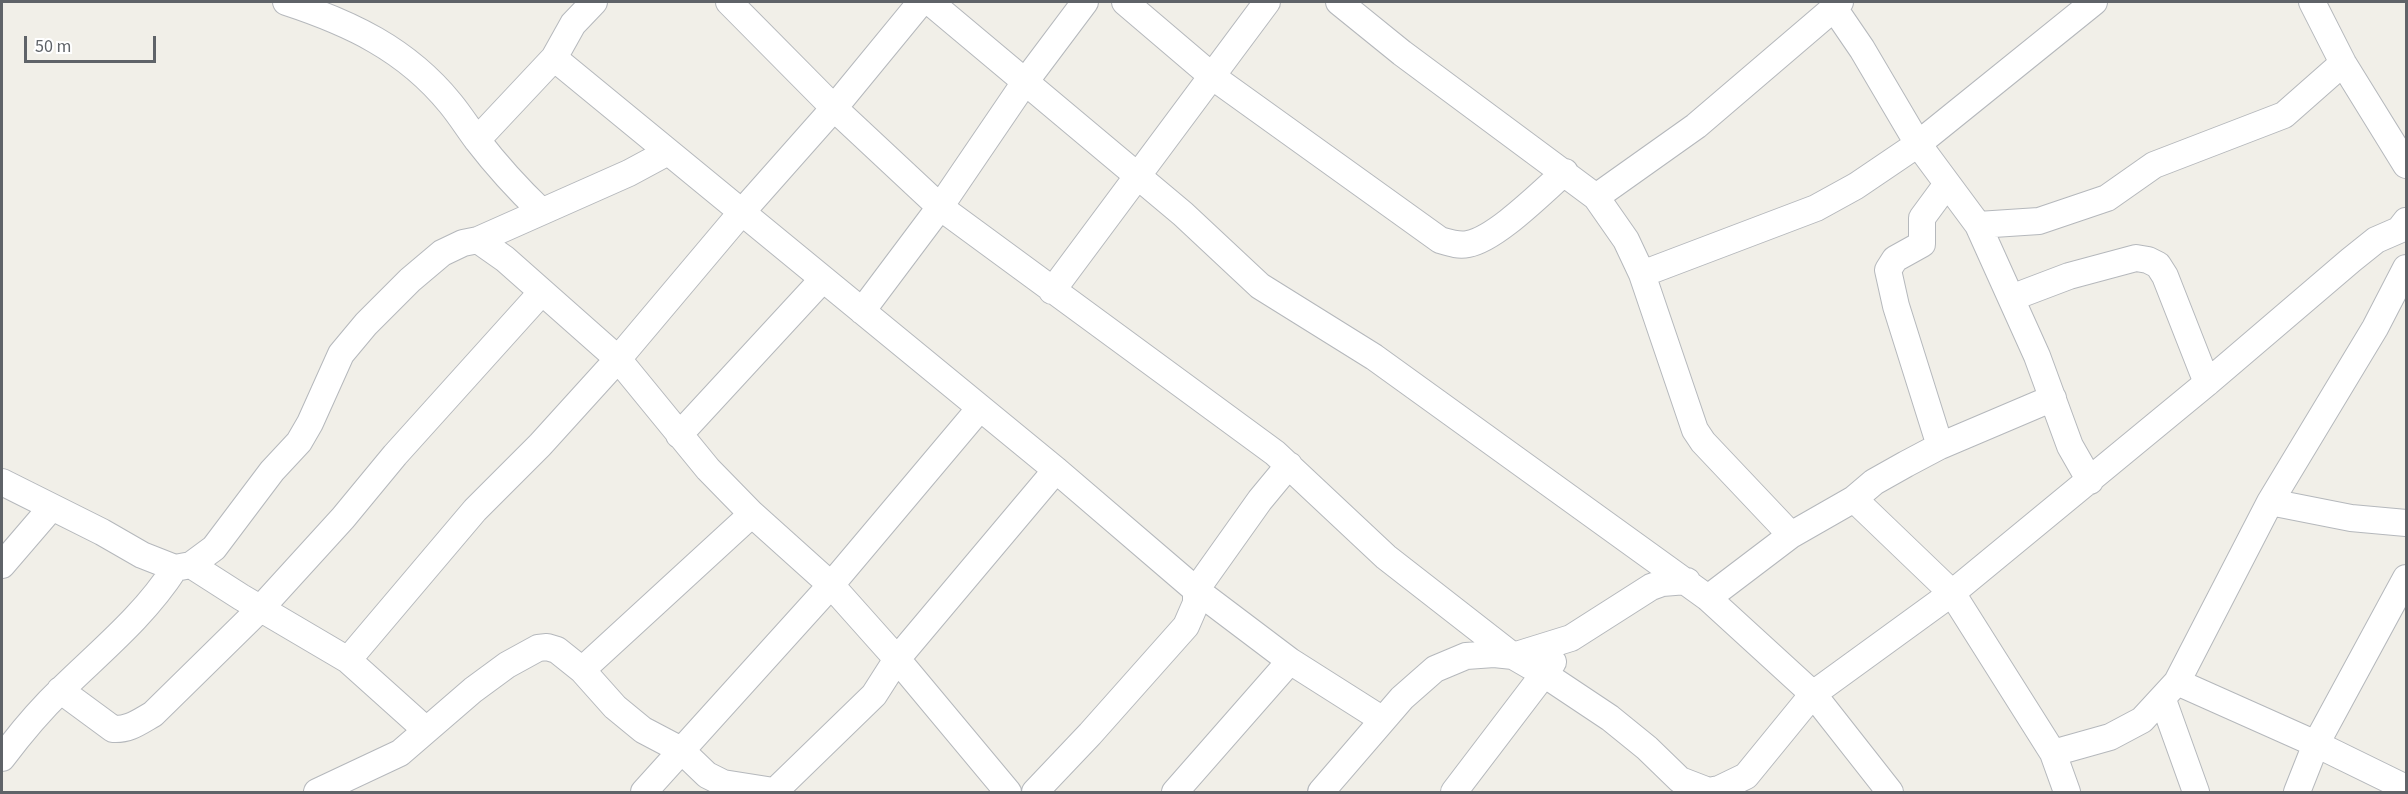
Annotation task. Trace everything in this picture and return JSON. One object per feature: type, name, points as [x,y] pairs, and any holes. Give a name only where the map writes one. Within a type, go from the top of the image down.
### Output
[{"type":"street","points":[[286,2],[333,17],[385,44],[420,72],[450,102],[511,182],[541,211]]},
{"type":"street","points":[[333,17],[353,2]]},
{"type":"street","points":[[477,140],[554,58],[573,24],[594,2]]},
{"type":"street","points":[[729,2],[834,108],[940,207],[1275,453],[1386,557],[1513,656],[1610,718],[1647,748],[1680,780],[1704,791],[1741,784],[1813,694],[1952,593],[2090,481],[2376,240],[2404,227]]},
{"type":"street","points":[[348,660],[475,510],[540,445],[618,359],[741,213],[834,108],[921,2]]},
{"type":"street","points":[[930,2],[1183,214],[1260,286],[1374,357],[1708,598],[1813,694],[1890,792]]},
{"type":"street","points":[[862,311],[940,207],[1025,82],[1085,2]]},
{"type":"street","points":[[1125,2],[1213,77],[1440,240],[1454,245],[1469,244],[1488,236],[1565,172]]},
{"type":"street","points":[[1052,291],[1268,2]]},
{"type":"street","points":[[1339,2],[1402,53],[1596,197],[1626,240],[1642,274],[1695,430],[1703,442],[1791,535]]},
{"type":"street","points":[[1642,274],[1815,208],[1856,186],[1918,144],[2094,2]]},
{"type":"street","points":[[2312,2],[2343,63],[2406,165]]},
{"type":"street","points":[[1596,197],[1696,126],[1837,5],[1918,144],[1978,225],[2037,356],[2070,446],[2090,481]]},
{"type":"street","points":[[554,58],[1056,470],[1196,590],[1290,661],[1383,720]]},
{"type":"street","points":[[1978,225],[2039,221],[2107,198],[2154,165],[2284,115],[2343,63]]},
{"type":"street","points":[[2,758],[20,734],[60,690],[143,611],[183,566],[214,548],[272,471],[299,442],[341,354],[366,324],[410,280],[442,253],[463,243],[478,240],[629,173],[668,152]]},
{"type":"street","points":[[1940,446],[1896,306],[1888,270],[1895,259],[1922,244],[1922,218],[1947,184]]},
{"type":"street","points":[[478,240],[505,259],[618,359],[708,469],[752,514],[831,585],[897,659],[1008,792]]},
{"type":"street","points":[[2011,298],[2069,276],[2136,258],[2148,260],[2158,265],[2165,276],[2207,383]]},
{"type":"street","points":[[2053,753],[2110,737],[2142,720],[2170,691],[2270,502],[2375,328],[2406,268]]},
{"type":"street","points":[[679,435],[824,279]]},
{"type":"street","points":[[60,690],[113,729],[122,730],[133,727],[153,714],[261,608],[343,518],[394,455],[541,293]]},
{"type":"street","points":[[1708,598],[1791,535],[1854,499],[1874,483],[1940,446],[2053,398]]},
{"type":"street","points":[[644,792],[831,585],[980,408]]},
{"type":"street","points":[[1035,792],[1186,626],[1196,603],[1196,590],[1289,465]]},
{"type":"street","points":[[774,792],[874,695],[897,659],[1056,470]]},
{"type":"street","points":[[2,482],[102,532],[142,555],[183,566],[261,608],[348,660],[426,730]]},
{"type":"street","points":[[1854,499],[1952,593],[2053,753],[2067,792]]},
{"type":"street","points":[[2270,502],[2351,518],[2406,523]]},
{"type":"street","points":[[2,565],[51,508]]},
{"type":"street","points":[[582,670],[752,514]]},
{"type":"street","points":[[2297,792],[2316,744],[2406,578]]},
{"type":"street","points":[[1321,792],[1402,698],[1435,669],[1466,656],[1494,654],[1513,656],[1571,638],[1651,587],[1662,583],[1687,581]]},
{"type":"street","points":[[1454,792],[1571,638]]},
{"type":"street","points":[[317,792],[400,753],[473,690],[521,655],[538,648],[557,650],[582,670],[615,707],[643,730],[681,750],[707,775],[723,783],[780,792]]},
{"type":"street","points":[[1175,792],[1290,661]]},
{"type":"street","points":[[2170,691],[2316,744],[2406,788]]},
{"type":"street","points":[[2170,691],[2196,792]]}]
